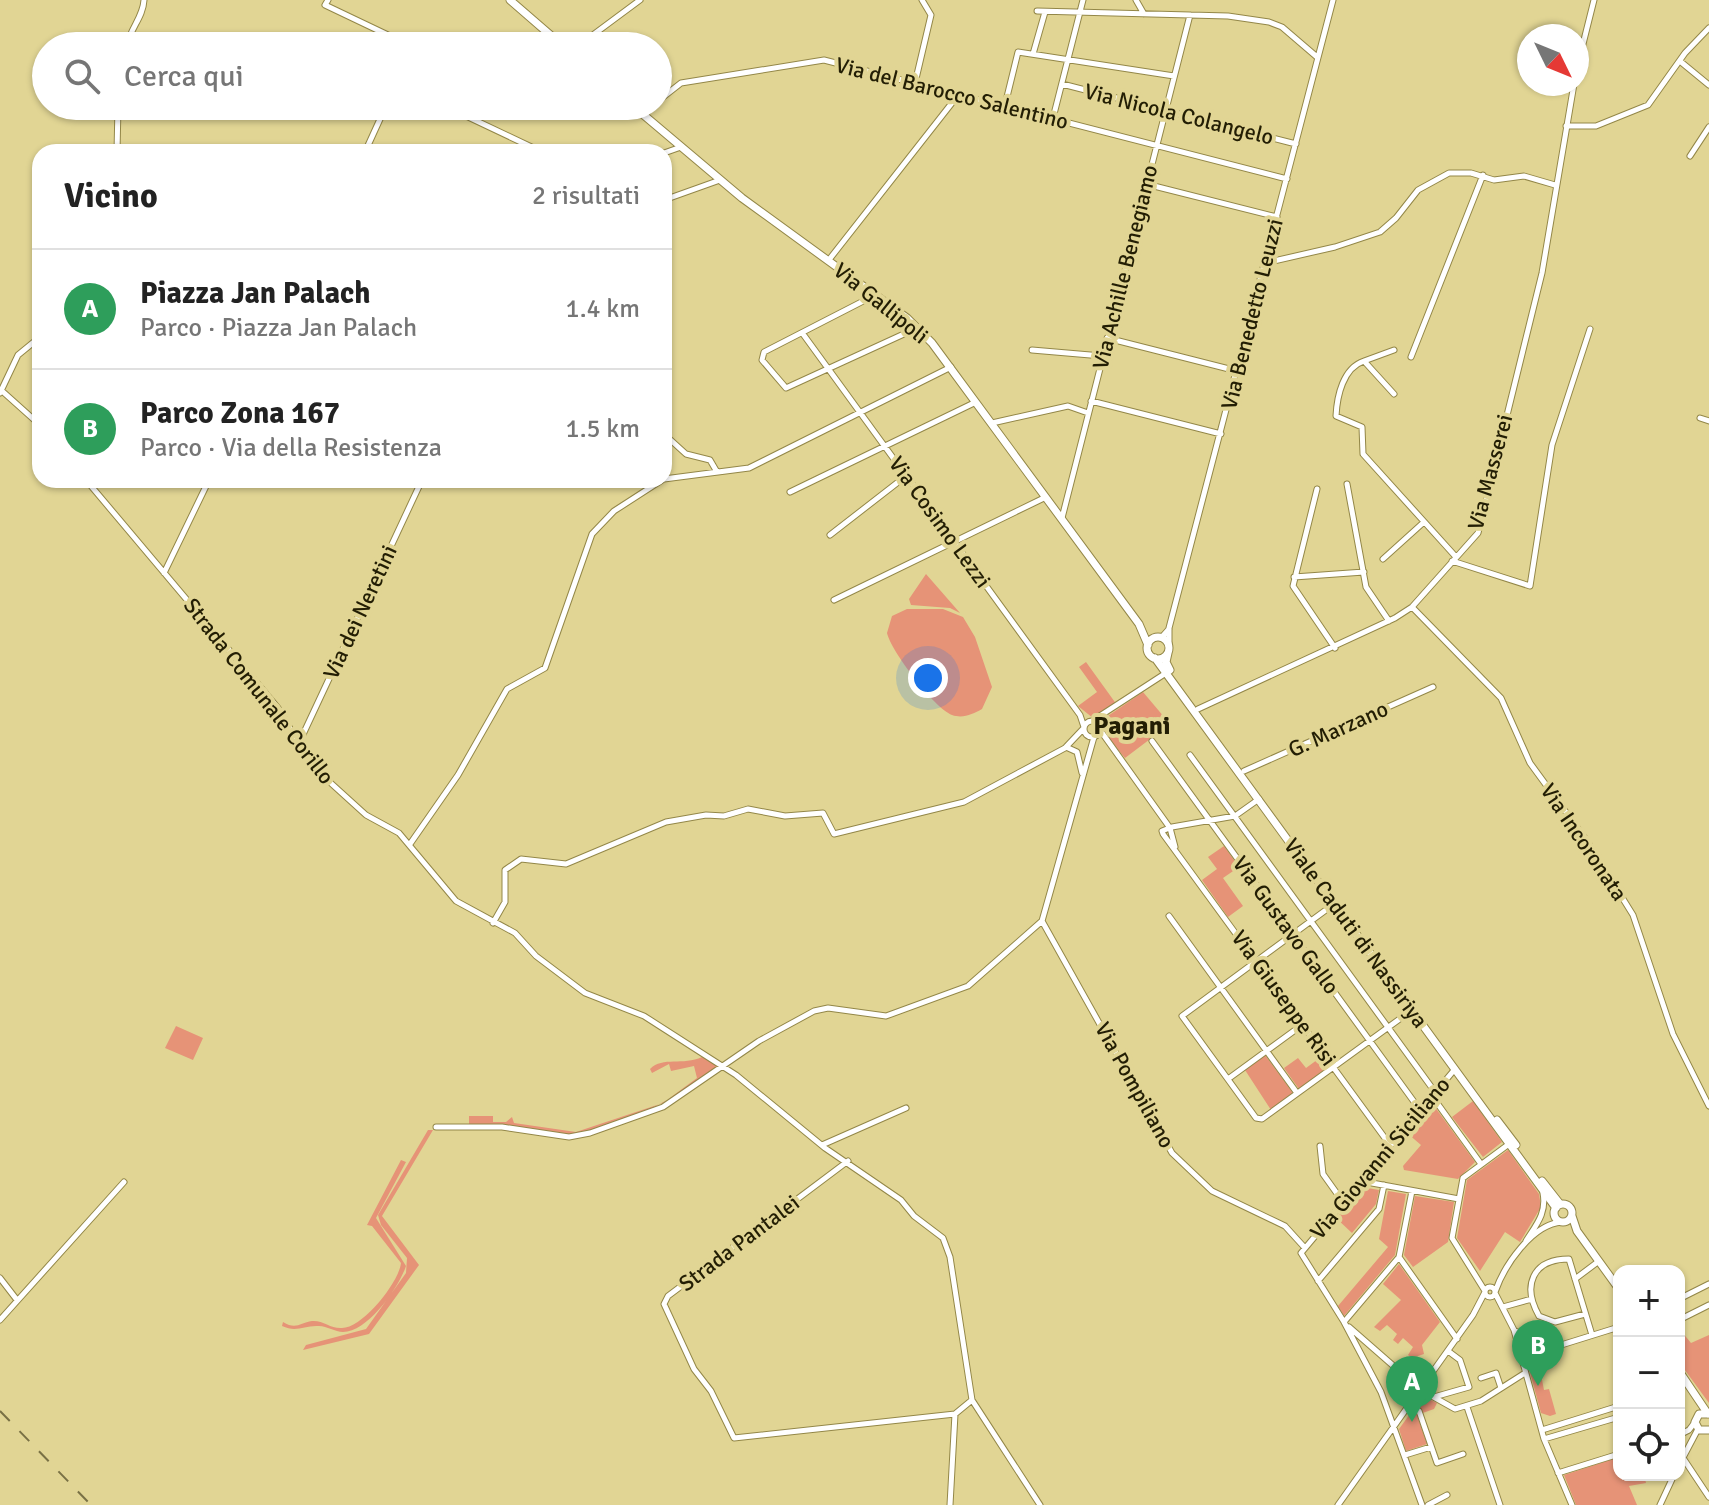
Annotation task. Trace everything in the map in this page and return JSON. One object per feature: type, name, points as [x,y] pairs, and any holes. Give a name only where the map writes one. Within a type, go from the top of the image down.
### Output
[{"type":"main road","points":[[510,0],[547,32]]},
{"type":"main road","name":"Via Gallipoli","points":[[650,120],[720,180],[917,327],[952,367],[1139,624],[1148,652],[1155,658]]},
{"type":"main road","name":"Via Gallipoli","points":[[1139,624],[1159,638],[1168,649]]},
{"type":"main road","points":[[1148,645],[1159,638]]},
{"type":"main road","points":[[1155,658],[1168,649]]},
{"type":"main road","name":"Viale Caduti di Nassiriya","points":[[1168,649],[1168,668],[1557,1209]]},
{"type":"main road","name":"Viale Caduti di Nassiriya","points":[[1155,658],[1557,1209]]},
{"type":"main road","points":[[1557,1209],[1571,1208],[1566,1220]]},
{"type":"main road","points":[[1557,1209],[1613,1281]]},
{"type":"main road","points":[[1685,1380],[1708,1414],[1703,1427]]},
{"type":"main road","points":[[1694,1394],[1703,1427]]},
{"type":"street","points":[[130,32],[143,11],[144,0]]},
{"type":"street","points":[[328,0],[325,5],[382,32]]},
{"type":"street","points":[[597,32],[640,0]]},
{"type":"street","points":[[915,83],[931,15],[922,0]]},
{"type":"street","points":[[1053,118],[1083,0]]},
{"type":"street","points":[[1136,0],[1145,15]]},
{"type":"street","name":"Via Benedetto Leuzzi","points":[[1168,649],[1169,628],[1333,0]]},
{"type":"street","points":[[1588,24],[1594,0]]},
{"type":"street","points":[[1033,54],[1041,12],[1190,15],[1277,25],[1318,58]]},
{"type":"street","name":"Via Achille Benegiamo","points":[[1062,519],[1190,15]]},
{"type":"street","points":[[1566,126],[1596,126],[1648,105],[1709,28]]},
{"type":"street","points":[[1005,105],[1018,52],[1174,76]]},
{"type":"street","name":"Via del Barocco Salentino","points":[[672,90],[681,83],[824,60],[1287,179]]},
{"type":"street","points":[[1681,62],[1709,85]]},
{"type":"street","name":"Via Nicola Colangelo","points":[[1062,84],[1296,144]]},
{"type":"street","points":[[828,261],[959,94]]},
{"type":"street","name":"Via Masserei","points":[[1198,709],[1335,648],[1412,607],[1478,533],[1542,273],[1572,96]]},
{"type":"street","points":[[117,144],[118,120]]},
{"type":"street","points":[[369,144],[380,120]]},
{"type":"street","points":[[475,120],[525,144]]},
{"type":"street","points":[[1690,156],[1709,127]]},
{"type":"street","points":[[672,150],[681,147]]},
{"type":"street","points":[[1265,263],[1335,247],[1380,232],[1396,218],[1418,190],[1449,173],[1483,175],[1494,180],[1529,177],[1555,185]]},
{"type":"street","points":[[1411,357],[1483,175]]},
{"type":"street","points":[[672,197],[720,180]]},
{"type":"street","points":[[1146,184],[1277,217]]},
{"type":"street","points":[[875,295],[761,355],[786,388],[917,327]]},
{"type":"street","points":[[1394,350],[1364,361],[1348,371],[1336,416],[1362,427],[1363,454],[1454,559],[1530,586],[1552,445],[1590,329]]},
{"type":"street","name":"Via Cosimo Lezzi","points":[[803,334],[1077,711],[1089,733],[1090,749]]},
{"type":"street","points":[[1107,338],[1237,371]]},
{"type":"street","points":[[32,344],[18,355],[1,387],[32,416]]},
{"type":"street","points":[[1032,350],[1102,356]]},
{"type":"street","points":[[1364,361],[1394,394]]},
{"type":"street","points":[[672,479],[749,468],[952,367]]},
{"type":"street","points":[[1091,401],[1221,434]]},
{"type":"street","points":[[790,492],[977,402]]},
{"type":"street","points":[[992,423],[1068,406],[1088,413]]},
{"type":"street","points":[[1700,418],[1709,421]]},
{"type":"street","points":[[672,441],[686,454],[710,460],[717,472]]},
{"type":"street","points":[[830,535],[906,476]]},
{"type":"street","points":[[1347,484],[1366,587],[1389,621]]},
{"type":"street","name":"Strada Comunale Corillo","points":[[93,488],[278,708],[312,766],[366,815],[392,826],[456,901],[515,933],[575,987],[596,999],[644,1016],[736,1075],[822,1146],[848,1161],[880,1189],[901,1200],[914,1216],[945,1241],[972,1400]]},
{"type":"street","points":[[164,573],[205,488]]},
{"type":"street","name":"Via dei Neretini","points":[[298,744],[418,488]]},
{"type":"street","points":[[409,845],[458,775],[507,689],[545,668],[592,534],[614,511],[650,488]]},
{"type":"street","points":[[1317,489],[1294,577],[1294,592],[1335,648]]},
{"type":"street","points":[[834,600],[1046,497]]},
{"type":"street","points":[[1383,559],[1424,521]]},
{"type":"street","points":[[1294,577],[1364,572]]},
{"type":"street","name":"Via Incoronata","points":[[1412,607],[1501,698],[1530,763],[1580,830],[1633,915],[1673,1034],[1709,1106]]},
{"type":"street","name":"Via Benedetto Leuzzi","points":[[1159,638],[1169,628]]},
{"type":"street","points":[[493,923],[505,902],[505,870],[521,859],[566,864],[666,822],[706,815],[730,815],[748,809],[785,816],[823,813],[834,834],[964,802],[1089,733],[1102,717],[1167,673]]},
{"type":"street","name":"G. Marzano","points":[[1244,771],[1433,687]]},
{"type":"street","name":"Via Cosimo Lezzi","points":[[1077,711],[1095,724]]},
{"type":"street","points":[[1089,733],[1095,724]]},
{"type":"street","name":"Via Giuseppe Risi","points":[[1095,724],[1170,828],[1177,852]]},
{"type":"street","name":"Via Giuseppe Risi","points":[[1089,733],[1106,742]]},
{"type":"street","points":[[436,1127],[502,1127],[577,1136],[663,1107],[800,1017],[821,1009],[886,1016],[968,986],[1042,921],[1090,749],[1086,741],[1077,739]]},
{"type":"street","name":"Via Gustavo Gallo","points":[[1152,741],[1420,1110]]},
{"type":"street","points":[[1065,748],[1077,752],[1083,778]]},
{"type":"street","points":[[1190,755],[1389,1027],[1481,1164]]},
{"type":"street","points":[[1170,828],[1235,816],[1259,799]]},
{"type":"street","name":"Via Giuseppe Risi","points":[[1170,828],[1162,831],[1390,1145]]},
{"type":"street","points":[[1335,904],[1182,1016],[1256,1118],[1262,1119],[1412,1010]]},
{"type":"street","points":[[1169,916],[1297,1093]]},
{"type":"street","name":"Via Pompiliano","points":[[1042,921],[1172,1153],[1212,1191],[1285,1226],[1305,1248],[1301,1257],[1344,1322],[1395,1425],[1425,1505]]},
{"type":"street","points":[[1228,1079],[1302,1025]]},
{"type":"street","points":[[736,1075],[734,1065],[745,1051]]},
{"type":"street","name":"Via Giovanni Siciliano","points":[[1305,1248],[1455,1069]]},
{"type":"street","points":[[822,1146],[906,1108]]},
{"type":"street","points":[[1509,1144],[1463,1178],[1452,1239],[1503,1307],[1514,1330],[1544,1439],[1571,1505]]},
{"type":"street","points":[[1320,1146],[1323,1174],[1343,1202]]},
{"type":"street","name":"Strada Pantalei","points":[[848,1161],[668,1296],[664,1304],[694,1369],[711,1391],[734,1438],[955,1414]]},
{"type":"street","points":[[1361,1181],[1459,1199]]},
{"type":"street","points":[[0,1320],[124,1182]]},
{"type":"street","points":[[1318,1282],[1379,1209],[1384,1185]]},
{"type":"street","points":[[1338,1505],[1524,1244],[1545,1206],[1541,1188]]},
{"type":"street","points":[[1344,1322],[1399,1257],[1412,1191]]},
{"type":"street","points":[[1524,1244],[1549,1224],[1557,1209]]},
{"type":"street","points":[[1549,1224],[1566,1220]]},
{"type":"street","points":[[1399,1257],[1457,1339]]},
{"type":"street","points":[[1585,1314],[1552,1321],[1537,1314],[1528,1283],[1535,1271],[1567,1258],[1592,1335]]},
{"type":"street","points":[[1575,1279],[1599,1261]]},
{"type":"street","points":[[0,1278],[17,1300]]},
{"type":"street","points":[[1685,1296],[1709,1284]]},
{"type":"street","points":[[1503,1307],[1532,1299]]},
{"type":"street","points":[[1685,1317],[1709,1305]]},
{"type":"street","name":"Via Pompiliano","points":[[1344,1322],[1421,1390],[1455,1409],[1467,1407]]},
{"type":"street","points":[[1514,1330],[1554,1346],[1613,1329]]},
{"type":"street","points":[[1433,1397],[1469,1387],[1460,1360],[1448,1351]]},
{"type":"street","points":[[1481,1378],[1496,1373],[1501,1388]]},
{"type":"street","points":[[1500,1505],[1467,1407],[1525,1373]]},
{"type":"street","points":[[950,1505],[955,1414],[972,1400],[1040,1505]]},
{"type":"street","points":[[1410,1405],[1419,1411],[1437,1463],[1463,1454]]},
{"type":"street","points":[[1542,1430],[1613,1408]]},
{"type":"street","points":[[1596,1413],[1600,1423]]},
{"type":"street","points":[[1544,1439],[1613,1419]]},
{"type":"street","points":[[1685,1455],[1703,1427]]},
{"type":"street","points":[[1405,1455],[1431,1447]]},
{"type":"street","points":[[1558,1473],[1613,1456]]},
{"type":"street","points":[[1685,1461],[1709,1497]]},
{"type":"street","points":[[1660,1505],[1671,1481]]},
{"type":"street","points":[[1664,1496],[1671,1505]]},
{"type":"street","points":[[1425,1505],[1444,1500]]},
{"type":"shaded area","points":[[926,574],[960,613],[950,608],[911,605],[909,599]]},
{"type":"shaded area","points":[[907,609],[943,609],[963,617],[975,637],[992,687],[982,709],[964,716],[952,715],[935,702],[914,678],[887,633],[892,616]]},
{"type":"shaded area","points":[[1086,662],[1117,705],[1093,718],[1078,706],[1097,692],[1079,667]]},
{"type":"shaded area","points":[[1143,692],[1170,724],[1125,758],[1103,732],[1102,720]]},
{"type":"shaded area","points":[[1224,846],[1239,867],[1223,878],[1243,906],[1228,917],[1202,880],[1217,869],[1208,857]]},
{"type":"shaded area","points":[[176,1026],[203,1038],[193,1060],[165,1048]]},
{"type":"shaded area","points":[[1265,1055],[1293,1093],[1271,1110],[1245,1070]]},
{"type":"shaded area","points":[[702,1057],[718,1066],[684,1090],[667,1100],[697,1078],[694,1066],[671,1071],[669,1064],[652,1073],[650,1069],[655,1065]]},
{"type":"shaded area","points":[[1321,1057],[1328,1067],[1299,1089],[1284,1068],[1298,1058],[1306,1068]]},
{"type":"shaded area","points":[[1473,1101],[1502,1142],[1483,1157],[1452,1117]]},
{"type":"shaded area","points":[[1432,1103],[1475,1162],[1458,1179],[1404,1170],[1403,1166],[1421,1145],[1407,1133]]},
{"type":"shaded area","points":[[658,1105],[633,1117],[575,1135],[469,1125],[469,1116],[493,1116],[493,1122],[506,1122],[512,1117],[514,1123],[576,1132]]},
{"type":"shaded area","points":[[428,1130],[433,1130],[382,1216],[419,1265],[369,1334],[303,1350],[306,1345],[366,1329],[406,1273],[407,1258],[381,1225],[378,1215]]},
{"type":"shaded area","points":[[1508,1150],[1539,1194],[1541,1207],[1520,1242],[1505,1232],[1480,1271],[1457,1238],[1467,1180]]},
{"type":"shaded area","points":[[401,1160],[406,1162],[376,1218],[406,1266],[390,1296],[372,1317],[353,1330],[343,1332],[322,1326],[292,1329],[282,1326],[283,1322],[295,1326],[312,1321],[338,1328],[350,1326],[360,1321],[387,1292],[401,1263],[372,1226],[367,1225]]},
{"type":"shaded area","points":[[1362,1187],[1379,1190],[1376,1204],[1352,1233],[1336,1218]]},
{"type":"shaded area","points":[[1388,1191],[1406,1194],[1395,1255],[1344,1316],[1338,1306],[1388,1247],[1379,1239]]},
{"type":"shaded area","points":[[1415,1196],[1454,1202],[1448,1242],[1413,1267],[1404,1255]]},
{"type":"shaded area","points":[[1399,1264],[1440,1322],[1422,1345],[1424,1354],[1412,1358],[1408,1355],[1413,1347],[1403,1338],[1398,1344],[1393,1340],[1397,1334],[1387,1325],[1380,1331],[1374,1327],[1401,1300],[1383,1284]]},
{"type":"shaded area","points":[[1709,1335],[1709,1403],[1685,1370],[1685,1336],[1691,1343]]},
{"type":"shaded area","points":[[1537,1354],[1544,1390],[1549,1389],[1556,1414],[1550,1416],[1541,1413],[1526,1358]]},
{"type":"shaded area","points":[[1423,1396],[1437,1403],[1434,1409],[1417,1415],[1427,1444],[1406,1451],[1399,1429]]},
{"type":"shaded area","points":[[1613,1459],[1613,1481],[1646,1483],[1629,1486],[1637,1505],[1576,1505],[1564,1475]]},
{"type":"railway","points":[[0,1411],[91,1505]]},
{"type":"place","name":"Parco Zona 167","points":[[1538,1386]]},
{"type":"place","name":"Piazza Jan Palach","points":[[1412,1422]]},
{"type":"district","name":"Pagani","points":[[1132,726]]}]
